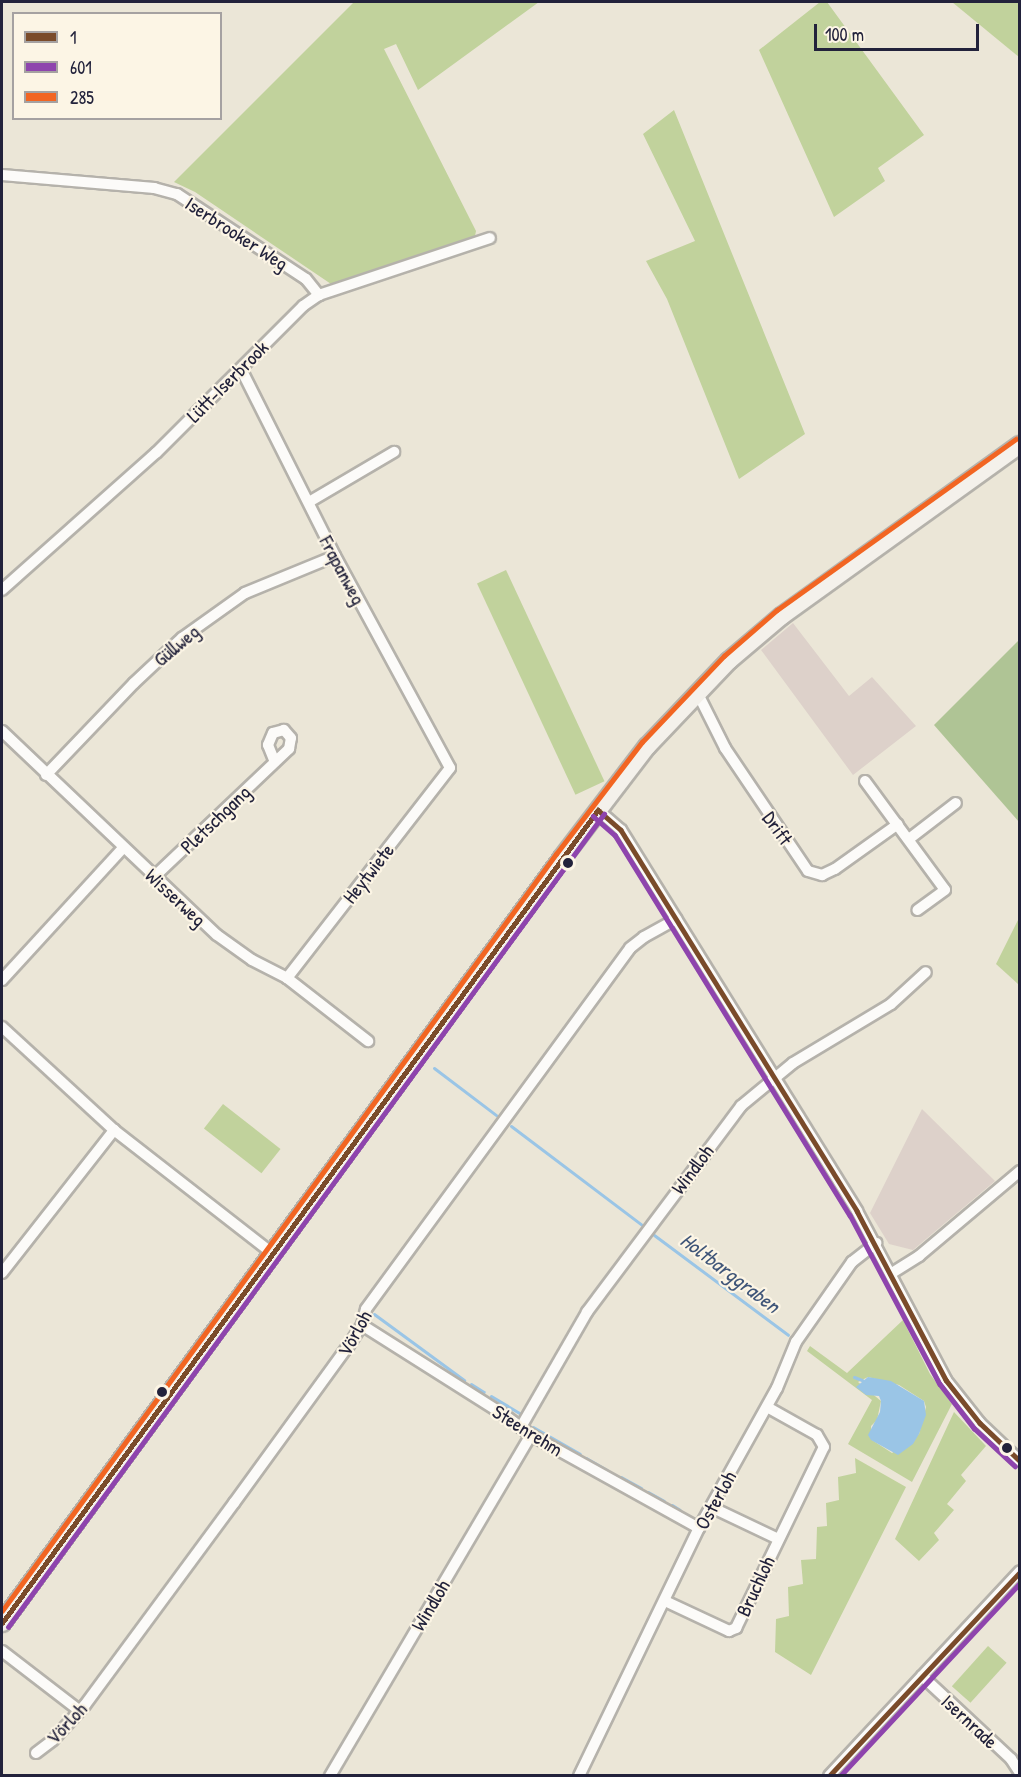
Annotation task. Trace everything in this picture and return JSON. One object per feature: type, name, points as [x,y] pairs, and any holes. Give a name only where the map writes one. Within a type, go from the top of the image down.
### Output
[{"type":"main road","points":[[2,1623],[598,810],[662,730],[697,692],[752,642],[806,599],[1020,445]]},
{"type":"street","name":"Iserbrooker Weg","points":[[2,175],[153,188],[177,194],[306,279],[319,296]]},
{"type":"street","name":"Lütt-Iserbrook","points":[[2,590],[156,453],[271,337],[319,296],[490,238]]},
{"type":"street","name":"Frapanweg","points":[[241,369],[335,556],[450,768]]},
{"type":"street","points":[[309,502],[394,452]]},
{"type":"street","name":"Güllweg","points":[[46,775],[182,638],[245,593],[335,556]]},
{"type":"street","name":"Drift","points":[[697,692],[725,748],[808,871],[822,875],[835,869],[898,824]]},
{"type":"street","name":"Wisserweg","points":[[2,731],[217,935],[252,960],[287,978],[368,1041]]},
{"type":"street","name":"Pletschgang","points":[[155,876],[275,762]]},
{"type":"street","name":"Heytwiete","points":[[287,978],[450,768]]},
{"type":"street","points":[[865,781],[945,890],[917,910]]},
{"type":"street","points":[[909,839],[956,803]]},
{"type":"street","points":[[598,810],[621,830],[876,1243],[946,1380],[980,1423],[1020,1461]]},
{"type":"street","points":[[2,980],[123,848]]},
{"type":"street","name":"Vörloh","points":[[36,1753],[53,1740],[80,1711],[362,1325],[366,1308],[630,948],[644,937],[676,919]]},
{"type":"street","name":"Windloh","points":[[521,1427],[587,1312],[735,1113],[793,1063],[891,1004],[926,972]]},
{"type":"street","points":[[2,1027],[114,1130],[273,1254]]},
{"type":"street","points":[[2,1273],[114,1130]]},
{"type":"street","points":[[891,1273],[919,1256],[1020,1171]]},
{"type":"street","name":"Osterloh","points":[[579,1776],[699,1528],[767,1407],[801,1334],[852,1262],[876,1243]]},
{"type":"street","name":"Steenrehm","points":[[362,1325],[531,1435],[699,1528]]},
{"type":"street","name":"Bruchloh","points":[[665,1601],[729,1631],[736,1628],[822,1451],[823,1442],[817,1435],[767,1407]]},
{"type":"street","name":"Windloh","points":[[330,1776],[531,1435]]},
{"type":"street","name":"Bruchloh","points":[[711,1507],[778,1539]]},
{"type":"street","points":[[829,1776],[1020,1570]]},
{"type":"street","points":[[2,1651],[80,1711]]},
{"type":"street","name":"Isernrade","points":[[922,1676],[1019,1769]]},
{"type":"shaded area","points":[[793,623],[849,696],[872,677],[916,726],[853,775],[761,650]]},
{"type":"shaded area","points":[[922,1109],[995,1181],[913,1250],[889,1244],[870,1213]]},
{"type":"green space","points":[[354,2],[539,2],[418,90],[396,44],[384,49],[476,231],[474,241],[334,286],[195,192],[174,182]]},
{"type":"green space","points":[[820,2],[827,2],[924,135],[878,168],[885,181],[834,217],[759,50]]},
{"type":"green space","points":[[952,2],[1019,2],[1019,57]]},
{"type":"green space","points":[[674,110],[805,434],[739,479],[667,299],[646,261],[695,241],[643,134]]},
{"type":"green space","points":[[506,570],[604,781],[575,795],[477,584]]},
{"type":"green space","points":[[1019,640],[1019,822],[934,725]]},
{"type":"green space","points":[[1020,920],[1019,985],[996,964]]},
{"type":"green space","points":[[223,1104],[281,1149],[261,1173],[204,1128]]},
{"type":"green space","points":[[903,1320],[930,1374],[952,1404],[912,1482],[848,1444],[872,1400],[807,1351],[810,1346],[847,1373]],"holes":[[[868,1377],[899,1385],[924,1401],[926,1407],[919,1434],[892,1453],[872,1440],[871,1426],[877,1420],[881,1401],[858,1382]]]},
{"type":"green space","points":[[954,1412],[986,1446],[961,1475],[966,1481],[947,1504],[954,1510],[934,1533],[939,1540],[919,1561],[895,1539]]},
{"type":"green space","points":[[855,1458],[906,1487],[811,1675],[775,1652],[776,1619],[789,1616],[788,1587],[803,1584],[801,1560],[816,1559],[817,1527],[827,1526],[826,1503],[839,1500],[838,1477],[856,1473]]},
{"type":"green space","points":[[988,1646],[1007,1663],[970,1703],[952,1686]]},
{"type":"water","points":[[868,1377],[891,1381],[924,1401],[926,1415],[919,1434],[913,1444],[898,1455],[871,1440],[868,1435],[880,1412],[881,1401],[879,1396],[866,1395],[856,1387]]},
{"type":"waterway","name":"Holtbarggraben","points":[[434,1068],[496,1115]]},
{"type":"waterway","name":"Holtbarggraben","points":[[511,1126],[642,1225]]},
{"type":"waterway","name":"Holtbarggraben","points":[[654,1235],[788,1335]]},
{"type":"waterway","points":[[374,1314],[464,1380]]},
{"type":"waterway","name":"Holtbarggraben","points":[[854,1377],[862,1380]]},
{"type":"waterway","points":[[471,1384],[484,1392]]},
{"type":"waterway","points":[[491,1396],[519,1413]]},
{"type":"waterway","points":[[533,1427],[580,1454]]},
{"type":"waterway","points":[[586,1458],[607,1470]]},
{"type":"waterway","points":[[621,1477],[641,1488]]},
{"type":"waterway","points":[[648,1492],[664,1501]]},
{"type":"waterway","points":[[672,1505],[680,1510]]},
{"type":"transit line","name":"285","points":[[2,1611],[556,854],[642,742],[724,656],[777,610],[1016,439]]},
{"type":"transit line","name":"1","points":[[598,810],[621,830],[857,1211],[946,1380],[980,1423],[1020,1461]]},
{"type":"transit line","name":"1","points":[[2,1623],[598,810]]},
{"type":"transit line","name":"601","points":[[8,1627],[604,814]]},
{"type":"transit line","name":"601","points":[[593,816],[615,835],[850,1215],[940,1384],[974,1428],[1015,1466]]},
{"type":"transit line","name":"1","points":[[829,1776],[1020,1572]]},
{"type":"transit line","name":"601","points":[[840,1776],[1020,1583]]}]
